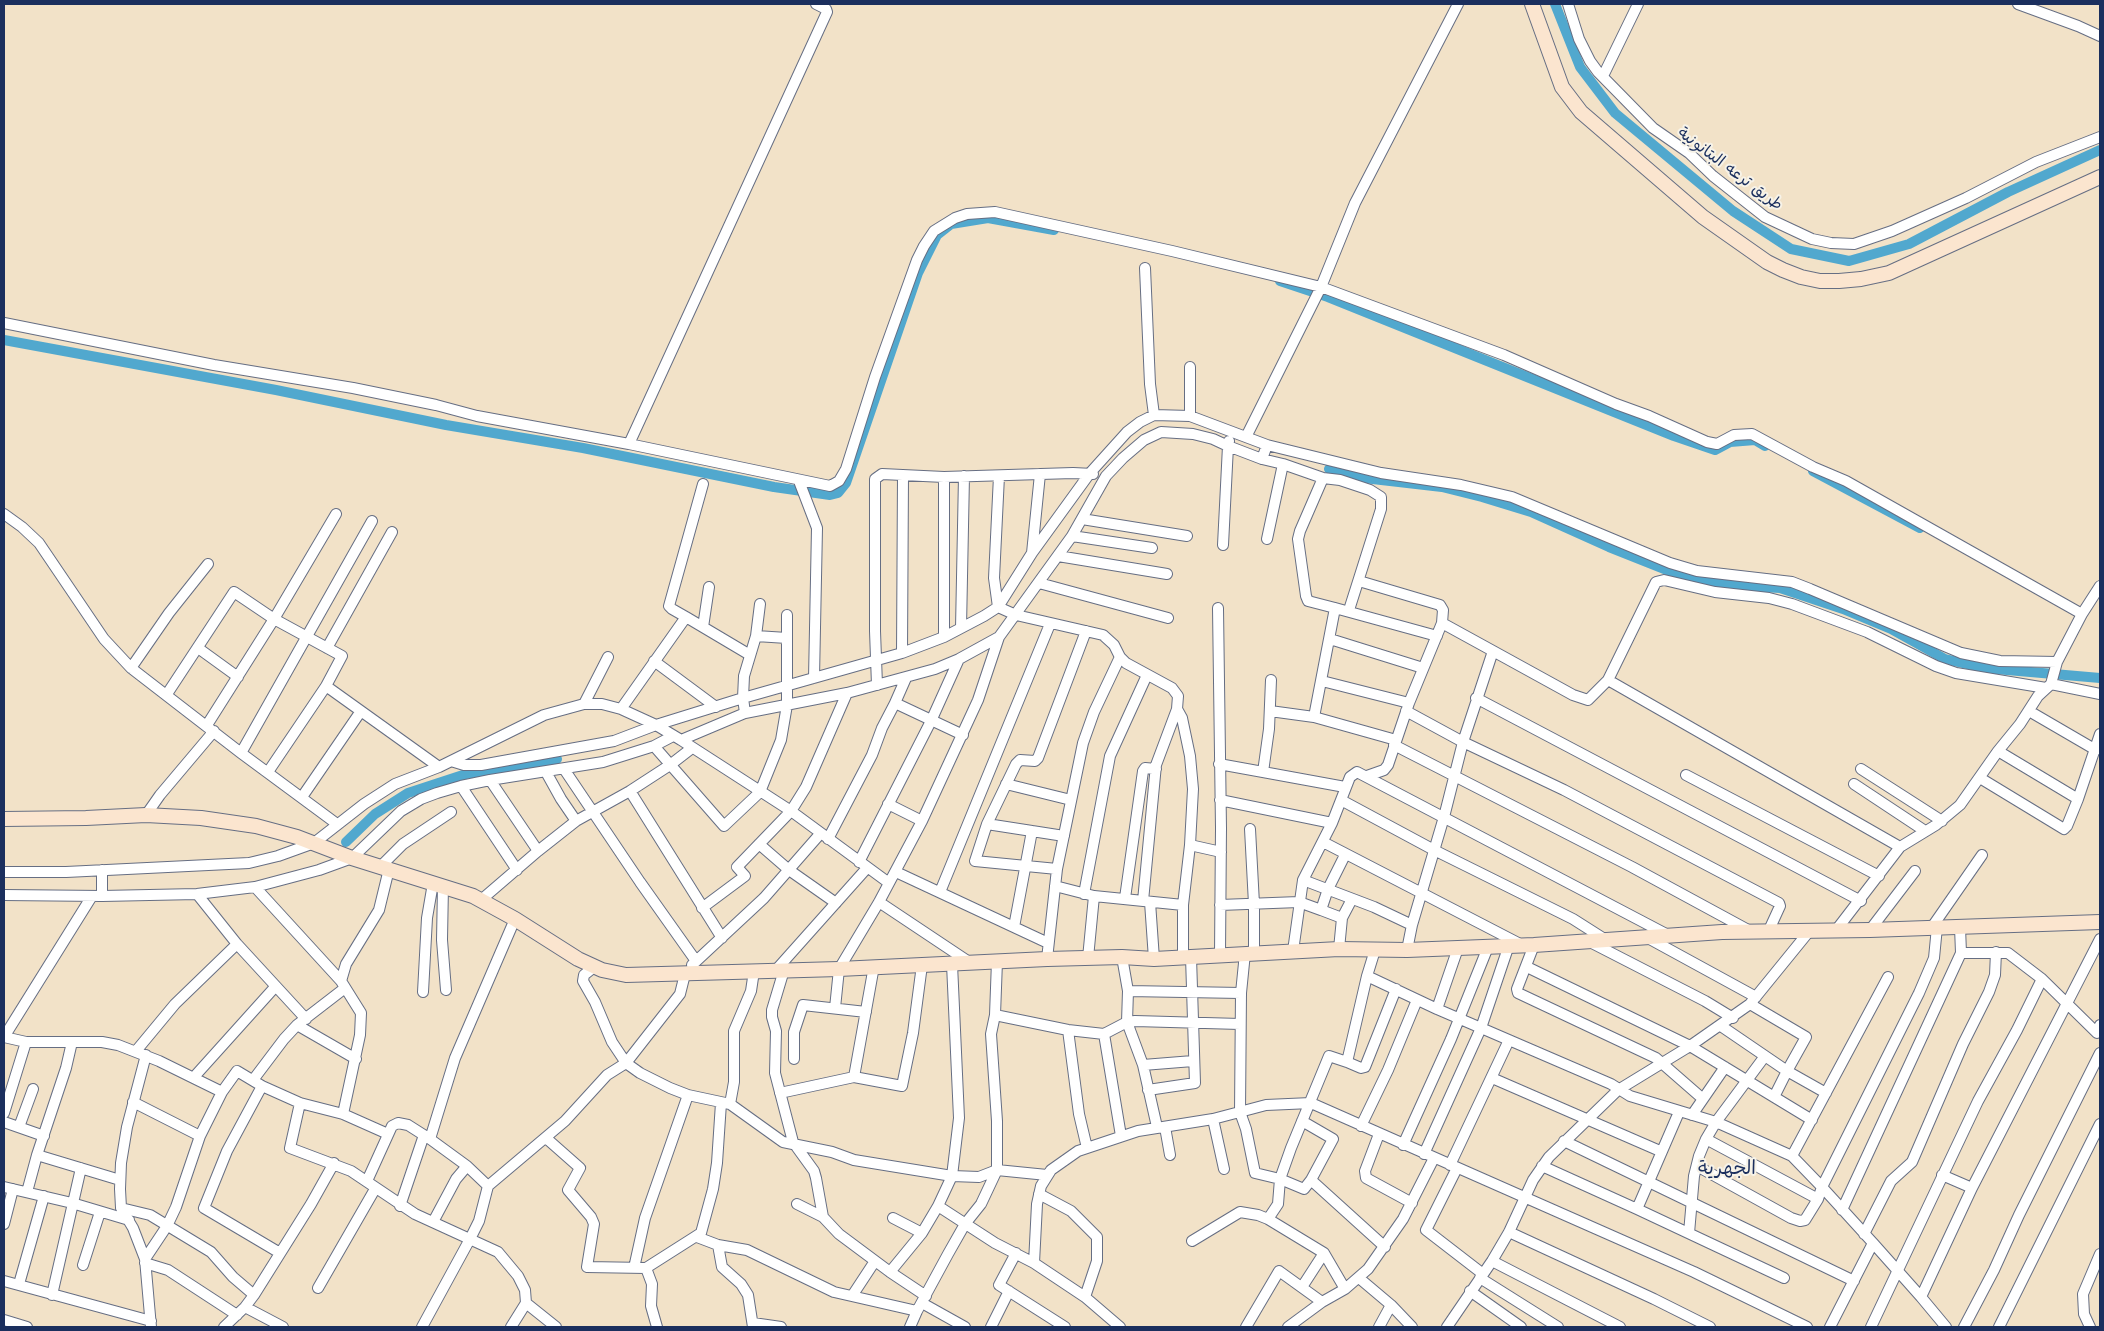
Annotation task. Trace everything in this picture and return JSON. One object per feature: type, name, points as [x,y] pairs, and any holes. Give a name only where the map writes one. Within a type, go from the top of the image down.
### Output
[{"type":"main road","points":[[1532,4],[1562,86],[1581,112],[1703,218],[1767,262],[1801,276],[1820,281],[1839,282],[1889,272],[2100,177]]},
{"type":"main road","points":[[4,819],[146,815],[240,822],[314,843],[352,858],[438,884],[481,900],[578,959],[594,967],[626,975],[840,969],[1046,959],[1187,957],[1339,949],[1407,950],[1458,948],[1769,930],[1870,930],[2100,922]]},
{"type":"street","points":[[629,444],[827,12],[826,9],[816,4]]},
{"type":"street","points":[[1246,437],[1319,291],[1355,203],[1458,4]]},
{"type":"street","name":"طريق ترعه البتانونية","points":[[1568,4],[1584,50],[1590,61],[1654,128],[1692,156],[1713,176],[1765,217],[1812,239],[1838,244],[1854,244],[1892,231],[1966,198],[2036,162],[2100,137]]},
{"type":"street","points":[[1603,76],[1638,4]]},
{"type":"street","points":[[2018,4],[2100,36]]},
{"type":"street","points":[[4,322],[214,365],[353,388],[534,428],[629,444],[830,486],[835,485],[843,476],[875,377],[917,260],[934,231],[954,218],[967,214],[995,212],[1162,249],[1319,291],[1504,355],[1707,442],[1717,444],[1734,435],[1752,434],[1812,467],[1846,481],[2082,614]]},
{"type":"street","points":[[1145,268],[1150,384],[1154,415]]},
{"type":"street","points":[[1190,367],[1190,416]]},
{"type":"street","points":[[451,761],[464,765],[481,765],[614,741],[656,725],[743,698],[902,653],[944,637],[998,607],[1032,553],[1090,473],[1127,432],[1140,422],[1154,415],[1190,416],[1267,445],[1381,473],[1461,485],[1512,497],[1670,563],[1697,571],[1792,582],[1905,628],[1946,648],[1979,658],[2056,665]]},
{"type":"street","points":[[835,1008],[840,969],[880,902],[922,821],[978,700],[999,637],[1072,536],[1106,476],[1144,440],[1161,432],[1193,434],[1213,439],[1262,460],[1283,464],[1323,478],[1340,480],[1370,490],[1381,498],[1381,508],[1349,610]]},
{"type":"street","points":[[1223,545],[1228,446],[1231,432]]},
{"type":"street","points":[[1262,460],[1267,445]]},
{"type":"street","points":[[1267,539],[1283,464]]},
{"type":"street","points":[[877,684],[875,479],[882,474],[944,477],[1090,473],[1106,476]]},
{"type":"street","points":[[1032,553],[1040,474]]},
{"type":"street","points":[[902,653],[903,475]]},
{"type":"street","points":[[962,628],[964,476]]},
{"type":"street","points":[[998,607],[994,578],[999,476]]},
{"type":"street","points":[[944,477],[944,637]]},
{"type":"street","points":[[1323,478],[1300,531],[1298,540],[1308,601],[1349,610],[1437,636]]},
{"type":"street","points":[[799,480],[816,523],[818,538],[814,678]]},
{"type":"street","points":[[703,484],[669,606],[750,655]]},
{"type":"street","points":[[4,514],[22,527],[38,543],[104,639],[131,668],[337,824]]},
{"type":"street","points":[[146,815],[211,728],[238,677],[336,514]]},
{"type":"street","points":[[1082,519],[1187,536]]},
{"type":"street","points":[[241,753],[372,521]]},
{"type":"street","points":[[326,648],[392,532]]},
{"type":"street","points":[[1072,536],[1152,548]]},
{"type":"street","points":[[1058,556],[1167,574]]},
{"type":"street","points":[[131,668],[169,613],[208,564]]},
{"type":"street","points":[[1359,580],[1440,605],[1443,610],[1442,623],[1407,707],[1386,769],[1367,776]]},
{"type":"street","points":[[1442,623],[1584,700],[1592,698],[1608,680],[1625,649],[1656,582],[1664,580],[1715,592],[1769,598],[1792,604],[1867,632],[1936,666],[1956,673],[2050,684],[2100,694]]},
{"type":"street","points":[[1039,583],[1168,618]]},
{"type":"street","points":[[1837,929],[1900,847],[1942,821],[1960,805],[2029,712],[2038,696],[2050,684],[2056,665],[2082,614],[2100,586]]},
{"type":"street","points":[[703,627],[709,587]]},
{"type":"street","points":[[167,694],[234,592],[274,619],[308,636],[343,658],[268,772]]},
{"type":"street","points":[[745,713],[743,698],[744,676],[756,636],[760,604]]},
{"type":"street","points":[[998,607],[1016,615],[1086,631],[1107,638],[1126,663],[1176,692],[1178,696],[1177,709],[1156,769],[1146,901],[1154,958]]},
{"type":"street","points":[[1218,608],[1221,852],[1220,954]]},
{"type":"street","points":[[1314,717],[1335,608]]},
{"type":"street","points":[[654,746],[724,826],[760,792],[779,747],[787,705],[788,615]]},
{"type":"street","points":[[621,709],[686,617]]},
{"type":"street","points":[[940,892],[1050,624]]},
{"type":"street","points":[[1057,869],[975,861],[987,824],[1017,762],[1035,761],[1038,758],[1086,631]]},
{"type":"street","points":[[756,636],[787,638]]},
{"type":"street","points":[[4,895],[197,894],[255,887],[319,870],[352,858],[410,804],[461,786],[603,762],[654,746],[745,713],[847,693],[906,678],[959,659],[999,637]]},
{"type":"street","points":[[1330,639],[1424,668]]},
{"type":"street","points":[[198,648],[238,677]]},
{"type":"street","points":[[1407,950],[1412,925],[1444,817],[1453,775],[1476,698],[1493,651]]},
{"type":"street","points":[[584,704],[608,657]]},
{"type":"street","points":[[1046,959],[1057,869],[1086,732],[1120,657]]},
{"type":"street","points":[[823,1217],[814,1171],[793,1142],[774,1065],[776,1031],[772,1010],[780,970],[836,903],[863,865],[888,804],[931,721],[959,659]]},
{"type":"street","points":[[654,662],[716,707]]},
{"type":"street","points":[[1088,958],[1089,895],[1110,756],[1147,675]]},
{"type":"street","points":[[422,1327],[479,1221],[488,1186],[546,1138],[607,1075],[626,1063],[680,994],[683,974],[752,911],[789,870],[824,836],[872,755],[882,728],[906,678]]},
{"type":"street","points":[[1263,772],[1269,729],[1271,680]]},
{"type":"street","points":[[1608,680],[1900,847]]},
{"type":"street","points":[[1322,681],[1407,707],[1463,742],[1564,790],[1779,903],[1780,906],[1769,930]]},
{"type":"street","points":[[326,686],[439,767]]},
{"type":"street","points":[[702,908],[745,876],[737,867],[791,811],[806,787],[847,693]]},
{"type":"street","points":[[1476,698],[1860,900]]},
{"type":"street","points":[[895,703],[963,735]]},
{"type":"street","points":[[4,872],[102,870],[248,863],[278,856],[314,843],[385,790],[439,767],[538,718],[584,704],[602,704],[621,709],[656,725],[677,738],[791,811],[889,883]]},
{"type":"street","points":[[1148,1090],[1195,1083],[1193,1060],[1194,991],[1187,957],[1183,905],[1190,845],[1193,800],[1192,774],[1183,724],[1177,709]]},
{"type":"street","points":[[302,797],[360,710]]},
{"type":"street","points":[[1270,711],[1314,717],[1395,742],[1453,775],[1632,867],[1750,931]]},
{"type":"street","points":[[2029,712],[2096,750]]},
{"type":"street","points":[[1980,778],[2064,829],[2078,800],[2100,734]]},
{"type":"street","points":[[481,900],[576,821],[630,791],[692,748]]},
{"type":"street","points":[[566,751],[567,769],[640,882],[696,961]]},
{"type":"street","points":[[1998,752],[2078,800]]},
{"type":"street","points":[[1219,764],[1345,787]]},
{"type":"street","points":[[1125,898],[1143,771],[1145,768],[1156,769]]},
{"type":"street","points":[[1860,769],[1942,821]]},
{"type":"street","points":[[546,772],[576,821]]},
{"type":"street","points":[[1293,951],[1303,880],[1332,823],[1345,787],[1354,772],[1367,776],[1669,936]]},
{"type":"street","points":[[1686,775],[1879,876]]},
{"type":"street","points":[[490,780],[538,851]]},
{"type":"street","points":[[1006,784],[1071,800]]},
{"type":"street","points":[[1854,784],[1925,832]]},
{"type":"street","points":[[461,786],[517,870]]},
{"type":"street","points":[[630,791],[722,938]]},
{"type":"street","points":[[1220,800],[1332,823]]},
{"type":"street","points":[[1341,800],[1434,850],[1573,919],[1606,940]]},
{"type":"street","points":[[888,804],[922,821]]},
{"type":"street","points":[[253,1080],[302,1022],[343,984],[346,964],[379,910],[384,868],[403,844],[451,812]]},
{"type":"street","points":[[987,824],[1064,836]]},
{"type":"street","points":[[1250,829],[1254,904],[1249,953],[1241,993],[1240,1112],[1246,1129],[1255,1173],[1280,1179],[1304,1189],[1311,1180],[1333,1139],[1302,1121]]},
{"type":"street","points":[[1014,928],[1032,832]]},
{"type":"street","points":[[1323,842],[1522,945],[1527,967],[1517,989],[1518,993],[1656,1058],[1703,1098]]},
{"type":"street","points":[[759,844],[789,870],[836,903]]},
{"type":"street","points":[[1190,845],[1221,852]]},
{"type":"street","points":[[1321,910],[1328,889],[1345,855]]},
{"type":"street","points":[[1697,1166],[1796,1220],[1805,1220],[1818,1199],[1822,1187],[1919,993],[1934,958],[1936,945],[1934,927],[1982,855]]},
{"type":"street","points":[[102,870],[97,896],[4,1037],[26,1042],[102,1042],[141,1053],[222,1092]]},
{"type":"street","points":[[1870,930],[1916,871]]},
{"type":"street","points":[[896,872],[1048,943]]},
{"type":"street","points":[[1303,880],[1374,907],[1412,925]]},
{"type":"street","points":[[438,884],[446,990]]},
{"type":"street","points":[[423,992],[428,918],[438,884]]},
{"type":"street","points":[[1055,886],[1089,895],[1183,905]]},
{"type":"street","points":[[255,887],[343,984],[360,1009],[362,1016],[356,1059],[343,1114]]},
{"type":"street","points":[[197,894],[302,1022],[356,1059]]},
{"type":"street","points":[[1339,949],[1342,918],[1352,899]]},
{"type":"street","points":[[880,902],[970,962]]},
{"type":"street","points":[[1220,904],[1299,902],[1342,918]]},
{"type":"street","points":[[400,1206],[455,1058],[515,919]]},
{"type":"street","points":[[1842,1210],[1961,953],[1960,927]]},
{"type":"street","points":[[1447,1327],[1492,1261],[1509,1232],[1542,1166],[1564,1141],[1618,1090],[1721,1026],[1753,1001],[1811,930]]},
{"type":"street","points":[[1647,937],[1753,1001],[1806,1037],[1774,1096]]},
{"type":"street","points":[[1921,1297],[1972,1188],[2100,939]]},
{"type":"street","points":[[1587,941],[1705,1001],[1733,1018]]},
{"type":"street","points":[[4,1281],[151,1324],[145,1261],[129,1220],[121,1208],[120,1180],[127,1127],[141,1053],[175,1004],[237,944]]},
{"type":"street","points":[[1288,1327],[1359,1278],[1385,1247],[1412,1203],[1481,1028],[1522,945]]},
{"type":"street","points":[[1403,1145],[1460,1018],[1488,946]]},
{"type":"street","points":[[1437,1009],[1458,948]]},
{"type":"street","points":[[1347,1062],[1375,950]]},
{"type":"street","points":[[1961,953],[1996,952],[2008,953],[2014,956],[2099,1031]]},
{"type":"street","points":[[1864,1234],[1891,1181],[1912,1162],[1960,1052],[1989,992],[1995,975],[1996,952]]},
{"type":"street","points":[[1122,957],[1128,991],[1127,1022],[1143,1065],[1148,1090],[1170,1155]]},
{"type":"street","points":[[910,1327],[965,1224],[981,1204],[997,1170],[997,1121],[991,1034],[995,1015],[997,961]]},
{"type":"street","points":[[890,1272],[922,1233],[938,1206],[952,1176],[958,1118],[952,964]]},
{"type":"street","points":[[780,1093],[854,1078],[902,1086],[913,1033],[922,965]]},
{"type":"street","points":[[854,1078],[874,966]]},
{"type":"street","points":[[594,967],[584,975],[584,981],[596,1002],[612,1042],[626,1063],[651,1080],[688,1095],[726,1104],[783,1142],[793,1142],[854,1160],[952,1176],[979,1177],[997,1170],[1047,1175]]},
{"type":"street","points":[[1527,967],[1690,1046],[1812,1120]]},
{"type":"street","points":[[546,1138],[580,1168],[568,1190],[591,1217],[594,1224],[587,1267],[646,1268],[702,1233],[714,1182],[726,1104],[734,1082],[734,1032],[750,991],[754,971]]},
{"type":"street","points":[[1367,976],[1437,1009],[1611,1084],[1630,1096],[1716,1122],[1792,1156],[1873,1243],[1946,1327]]},
{"type":"street","points":[[1792,1156],[1888,977]]},
{"type":"street","points":[[1871,1327],[1942,1175],[2042,979]]},
{"type":"street","points":[[194,1077],[275,987]]},
{"type":"street","points":[[1268,1219],[1280,1198],[1280,1179],[1329,1056],[1361,1068],[1365,1067],[1396,989]]},
{"type":"street","points":[[1128,991],[1241,993]]},
{"type":"street","points":[[1361,1126],[1388,1070],[1417,1000]]},
{"type":"street","points":[[794,1059],[794,1032],[802,1005],[866,1012]]},
{"type":"street","points":[[995,1015],[1068,1030],[1104,1034],[1127,1022],[1135,1021],[1240,1024]]},
{"type":"street","points":[[1721,1026],[1787,1071],[1826,1093]]},
{"type":"street","points":[[1068,1030],[1077,1105],[1086,1148]]},
{"type":"street","points":[[776,1031],[794,1032]]},
{"type":"street","points":[[1104,1034],[1121,1136]]},
{"type":"street","points":[[1509,1040],[1426,1230],[1482,1276],[1558,1327]]},
{"type":"street","points":[[4,1113],[26,1042]]},
{"type":"street","points":[[27,1192],[37,1155],[66,1068],[72,1042]]},
{"type":"street","points":[[1964,1327],[1994,1270],[2019,1215],[2100,1053]]},
{"type":"street","points":[[1689,1233],[1697,1166],[1706,1139],[1716,1122],[1765,1056]]},
{"type":"street","points":[[1143,1065],[1193,1060]]},
{"type":"street","points":[[1692,1115],[1725,1067]]},
{"type":"street","points":[[145,1261],[167,1226],[176,1207],[200,1136],[222,1092],[237,1071],[262,1086],[300,1103],[343,1114],[388,1134]]},
{"type":"street","points":[[1492,1078],[1660,1151]]},
{"type":"street","points":[[262,1086],[227,1150],[204,1208],[280,1253]]},
{"type":"street","points":[[19,1127],[33,1089]]},
{"type":"street","points":[[634,1268],[645,1218],[688,1095]]},
{"type":"street","points":[[133,1102],[200,1136]]},
{"type":"street","points":[[300,1103],[290,1148],[334,1163],[367,1181],[400,1206],[498,1252],[518,1276],[525,1290],[526,1303],[511,1327]]},
{"type":"street","points":[[1034,1263],[1034,1232],[1039,1194],[1047,1175],[1060,1163],[1078,1151],[1121,1136],[1161,1127],[1213,1119],[1266,1105],[1310,1103],[1732,1290],[1807,1327]]},
{"type":"street","points":[[1637,1209],[1660,1151],[1679,1112]]},
{"type":"street","points":[[1213,1119],[1224,1169]]},
{"type":"street","points":[[4,1122],[44,1136]]},
{"type":"street","points":[[367,1181],[392,1126],[398,1123],[408,1125],[427,1137],[467,1166],[488,1186]]},
{"type":"street","points":[[1999,1327],[2100,1124]]},
{"type":"street","points":[[1379,1134],[1365,1171],[1366,1178],[1412,1203]]},
{"type":"street","points":[[1706,1139],[1818,1199]]},
{"type":"street","points":[[1564,1141],[1854,1281]]},
{"type":"street","points":[[37,1155],[120,1180]]},
{"type":"street","points":[[224,1327],[245,1307],[254,1295],[334,1163]]},
{"type":"street","points":[[433,1222],[453,1184],[467,1166]]},
{"type":"street","points":[[1542,1166],[1784,1278]]},
{"type":"street","points":[[52,1295],[81,1168]]},
{"type":"street","points":[[1942,1175],[1972,1188]]},
{"type":"street","points":[[1311,1180],[1385,1247]]},
{"type":"street","points":[[4,1224],[8,1188],[72,1203],[129,1220]]},
{"type":"street","points":[[318,1288],[376,1189]]},
{"type":"street","points":[[1039,1194],[1071,1210],[1097,1237],[1097,1261],[1085,1298]]},
{"type":"street","points":[[19,1284],[44,1196]]},
{"type":"street","points":[[797,1204],[823,1217],[839,1234],[890,1272],[922,1304],[965,1327]]},
{"type":"street","points":[[938,1206],[965,1224],[1034,1263],[1085,1298],[1120,1327]]},
{"type":"street","points":[[121,1208],[150,1215],[210,1252],[233,1277],[254,1295]]},
{"type":"street","points":[[83,1265],[100,1212]]},
{"type":"street","points":[[1192,1241],[1240,1212],[1251,1213],[1268,1219],[1324,1253],[1345,1289]]},
{"type":"street","points":[[892,1218],[922,1233]]},
{"type":"street","points":[[1509,1232],[1710,1327]]},
{"type":"street","points":[[697,1237],[718,1245],[747,1250],[834,1292],[852,1296],[922,1304]]},
{"type":"street","points":[[1830,1327],[1873,1243]]},
{"type":"street","points":[[718,1245],[722,1267],[741,1284],[748,1295],[753,1325],[781,1327]]},
{"type":"street","points":[[1016,1253],[998,1285],[1065,1327]]},
{"type":"street","points":[[1302,1287],[1324,1253]]},
{"type":"street","points":[[2090,1327],[2084,1314],[2083,1294],[2100,1254]]},
{"type":"street","points":[[145,1261],[168,1270],[237,1315]]},
{"type":"street","points":[[852,1296],[875,1261]]},
{"type":"street","points":[[1492,1261],[1620,1327]]},
{"type":"street","points":[[646,1268],[652,1284],[652,1306],[657,1327]]},
{"type":"street","points":[[1246,1327],[1279,1271],[1322,1302]]},
{"type":"street","points":[[1359,1278],[1391,1304],[1412,1327]]},
{"type":"street","points":[[1470,1291],[1521,1327]]},
{"type":"street","points":[[991,1327],[1009,1292]]},
{"type":"street","points":[[526,1303],[556,1327]]},
{"type":"street","points":[[1379,1327],[1391,1304]]},
{"type":"street","points":[[245,1307],[283,1327]]},
{"type":"street","points":[[4,1320],[27,1327]]},
{"type":"waterway","points":[[1555,4],[1580,67],[1615,113],[1733,211],[1791,249],[1849,261],[1909,244],[2008,192],[2100,150]]},
{"type":"waterway","points":[[4,340],[276,390],[446,425],[583,448],[774,487],[830,495],[838,493],[846,483],[918,273],[937,235],[951,224],[988,218],[1054,230]]},
{"type":"waterway","points":[[1280,281],[1328,297],[1674,436],[1715,450],[1730,442],[1755,440],[1765,446]]},
{"type":"waterway","points":[[1329,469],[1364,478],[1442,487],[1482,497],[1531,512],[1609,547],[1672,572],[1727,585],[1780,588],[1843,609],[1891,629],[1945,659],[1984,668],[2100,678]]},
{"type":"waterway","points":[[1813,471],[1920,528]]},
{"type":"waterway","points":[[346,842],[375,814],[408,793],[466,774],[557,759]]},
{"type":"district","name":"الجهرية","points":[[1727,1169]]}]
